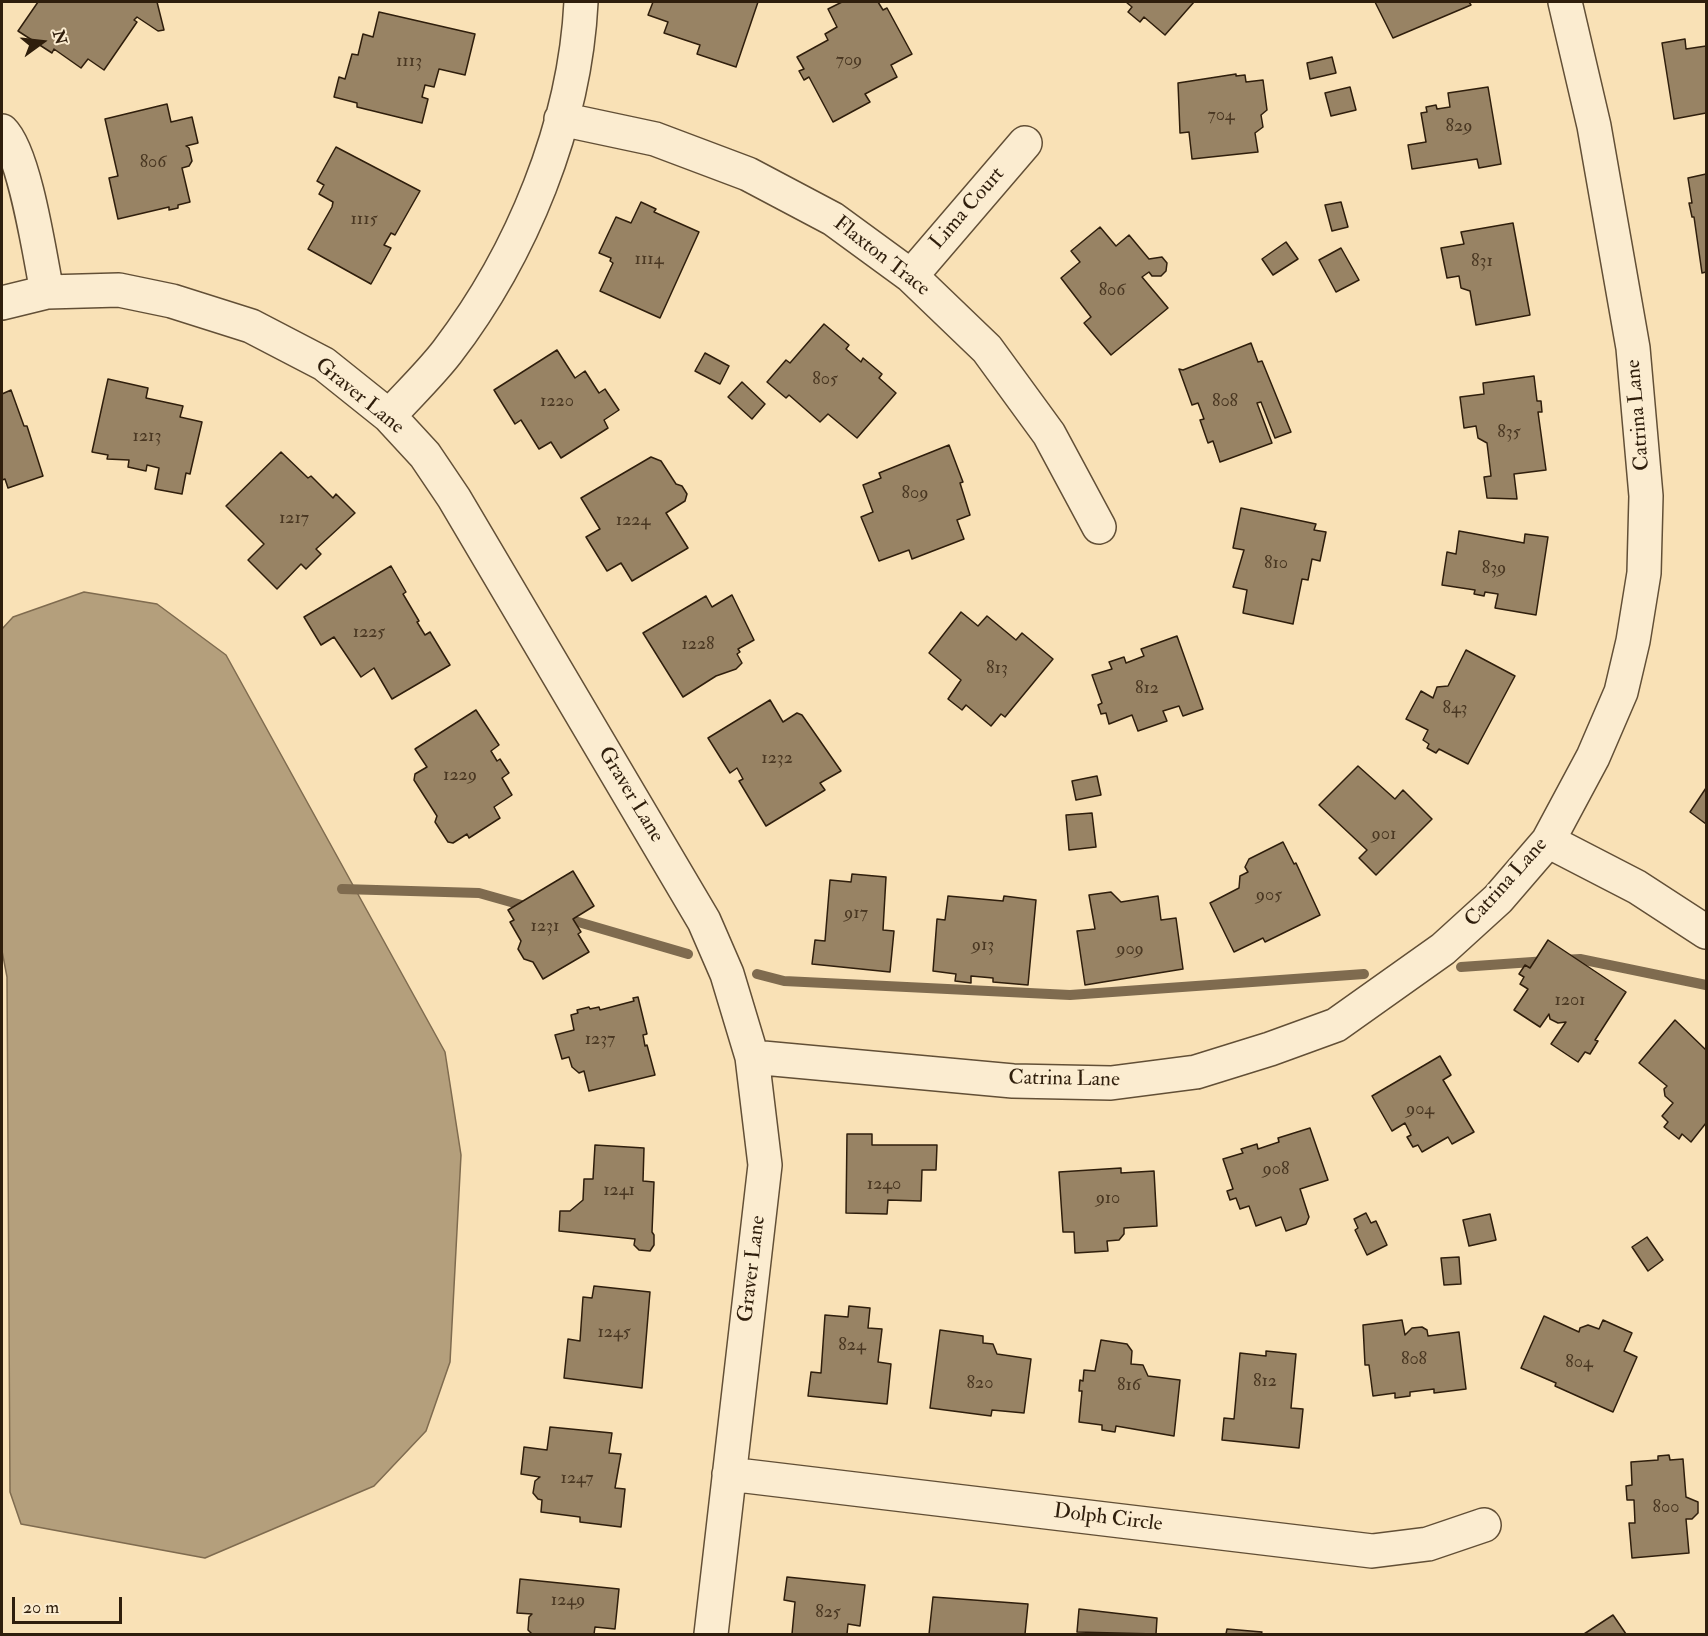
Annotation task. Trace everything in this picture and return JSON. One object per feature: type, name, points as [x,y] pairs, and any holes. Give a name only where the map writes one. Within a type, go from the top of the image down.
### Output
[{"type":"street","points":[[389,416],[447,352],[495,280],[533,202],[561,119],[579,30],[581,2]]},
{"type":"street","name":"Catrina Lane","points":[[752,1058],[1013,1081],[1111,1083],[1196,1072],[1336,1025],[1443,949],[1497,899],[1548,841],[1593,757],[1621,692],[1634,641],[1644,573],[1646,507],[1633,348],[1594,126],[1565,2]]},
{"type":"street","name":"Flaxton Trace","points":[[561,119],[655,139],[748,174],[833,219],[911,276],[987,349],[1049,434],[1099,527]]},
{"type":"street","points":[[2,131],[8,137],[18,162],[47,292]]},
{"type":"street","name":"Lima Court","points":[[911,276],[1025,143]]},
{"type":"street","name":"Graver Lane","points":[[2,303],[47,292],[119,290],[172,301],[251,326],[324,364],[389,416],[425,455],[454,498],[704,921],[727,974],[752,1058],[765,1165],[711,1635]]},
{"type":"street","points":[[1548,841],[1637,886],[1707,932]]},
{"type":"street","name":"Dolph Circle","points":[[729,1474],[1372,1551],[1428,1544],[1484,1525]]},
{"type":"shaded area","points":[[84,592],[157,604],[226,655],[445,1052],[461,1155],[450,1362],[426,1431],[374,1486],[205,1558],[21,1524],[10,1492],[7,977],[2,951],[2,629],[13,617]]},
{"type":"building","points":[[38,2],[157,2],[164,30],[158,31],[137,17],[134,20],[137,22],[104,70],[88,59],[81,68],[54,49],[52,53],[18,31]]},
{"type":"building","points":[[653,2],[758,2],[736,67],[697,54],[700,45],[664,33],[668,22],[648,15]]},
{"type":"building","points":[[842,2],[878,2],[883,10],[887,8],[912,54],[891,65],[897,77],[865,94],[870,102],[833,122],[809,77],[804,80],[799,71],[804,69],[797,57],[828,40],[825,34],[837,27],[828,9]]},
{"type":"building","points":[[1126,2],[1194,2],[1165,35],[1144,17],[1140,22],[1128,12],[1132,7]]},
{"type":"building","points":[[1375,2],[1469,2],[1471,5],[1393,38]]},
{"type":"building","points":[[379,12],[475,34],[465,75],[439,69],[434,87],[425,85],[422,97],[428,99],[422,123],[357,107],[357,103],[334,97],[339,77],[345,79],[352,54],[358,55],[363,34],[373,37]]},
{"type":"building","points":[[1685,39],[1686,49],[1706,46],[1706,113],[1674,119],[1662,43]]},
{"type":"building","points":[[1332,57],[1336,73],[1310,79],[1307,63]]},
{"type":"building","points":[[1236,74],[1236,76],[1245,75],[1246,82],[1263,80],[1267,110],[1261,115],[1263,127],[1255,133],[1258,152],[1192,159],[1189,132],[1180,133],[1178,83]]},
{"type":"building","points":[[1350,87],[1356,110],[1331,116],[1325,93]]},
{"type":"building","points":[[1488,87],[1501,164],[1479,168],[1477,159],[1412,169],[1408,145],[1426,142],[1421,113],[1427,112],[1426,107],[1436,105],[1437,109],[1450,107],[1448,93]]},
{"type":"building","points":[[167,104],[171,122],[192,117],[198,143],[186,146],[189,148],[192,161],[189,166],[182,168],[190,202],[178,205],[178,208],[169,210],[169,207],[118,219],[109,178],[118,176],[105,119]]},
{"type":"building","points":[[336,147],[420,191],[395,235],[391,233],[384,245],[391,248],[371,284],[308,249],[332,207],[333,202],[319,194],[324,185],[317,181]]},
{"type":"building","points":[[1706,174],[1706,272],[1702,273],[1694,217],[1692,217],[1689,203],[1692,203],[1688,178]]},
{"type":"building","points":[[641,202],[656,209],[654,212],[699,232],[660,318],[600,291],[613,263],[610,261],[611,258],[599,253],[616,217],[631,223]]},
{"type":"building","points":[[1341,202],[1348,227],[1332,231],[1325,205]]},
{"type":"building","points":[[1513,223],[1530,315],[1476,325],[1470,291],[1461,288],[1459,276],[1447,278],[1441,248],[1464,244],[1461,232]]},
{"type":"building","points":[[1100,227],[1116,246],[1129,235],[1149,259],[1162,257],[1167,263],[1166,271],[1161,276],[1152,276],[1149,272],[1142,277],[1168,308],[1111,355],[1084,323],[1091,317],[1061,278],[1080,262],[1071,251]]},
{"type":"building","points":[[1286,242],[1298,259],[1273,275],[1262,259]]},
{"type":"building","points":[[1341,248],[1359,280],[1336,292],[1319,260]]},
{"type":"building","points":[[824,324],[849,345],[846,349],[861,362],[863,358],[882,374],[879,378],[896,393],[857,438],[828,414],[820,422],[789,395],[786,398],[767,382],[786,360],[790,363]]},
{"type":"building","points":[[1251,343],[1258,362],[1262,361],[1291,432],[1275,438],[1261,402],[1257,403],[1272,443],[1220,462],[1213,441],[1208,443],[1200,420],[1204,419],[1198,403],[1192,405],[1179,369],[1183,370]]},
{"type":"building","points":[[557,350],[575,378],[585,371],[599,393],[605,389],[619,410],[604,420],[608,428],[561,458],[551,442],[539,449],[521,420],[515,424],[494,390]]},
{"type":"building","points":[[705,353],[729,366],[720,384],[695,371]]},
{"type":"building","points":[[1534,376],[1537,401],[1541,401],[1542,412],[1538,412],[1546,470],[1514,474],[1517,499],[1487,498],[1484,477],[1491,476],[1487,443],[1478,438],[1476,426],[1464,428],[1460,397],[1484,394],[1483,383]]},
{"type":"building","points":[[108,379],[148,388],[146,398],[183,406],[180,417],[202,422],[190,474],[186,473],[182,494],[155,489],[159,468],[147,465],[146,471],[128,467],[129,460],[107,459],[108,455],[92,452]]},
{"type":"building","points":[[742,382],[765,404],[752,419],[728,397]]},
{"type":"building","points":[[11,390],[24,426],[27,426],[43,476],[8,488],[5,479],[2,480],[2,394]]},
{"type":"building","points":[[949,445],[963,482],[960,483],[970,515],[957,520],[964,539],[912,559],[909,550],[879,561],[861,517],[873,512],[863,485],[881,478],[879,473]]},
{"type":"building","points":[[281,452],[308,478],[311,476],[333,498],[336,494],[355,513],[316,549],[321,554],[306,569],[301,564],[277,589],[248,560],[264,544],[226,506]]},
{"type":"building","points":[[651,457],[661,461],[676,484],[682,486],[687,494],[685,501],[666,513],[688,548],[632,581],[621,563],[607,571],[586,537],[600,529],[581,498]]},
{"type":"building","points":[[1241,508],[1316,524],[1314,530],[1326,532],[1320,561],[1312,559],[1308,580],[1302,579],[1293,624],[1243,613],[1247,590],[1233,587],[1244,550],[1233,548]]},
{"type":"building","points":[[1459,531],[1524,543],[1525,534],[1548,537],[1536,615],[1495,608],[1498,594],[1485,592],[1484,596],[1474,594],[1475,590],[1442,585],[1447,552],[1456,554]]},
{"type":"building","points":[[391,566],[406,592],[403,594],[419,621],[417,622],[425,635],[430,632],[450,665],[392,699],[374,668],[361,677],[334,637],[321,645],[304,617]]},
{"type":"building","points":[[732,595],[754,640],[738,649],[740,652],[737,654],[742,663],[736,669],[716,676],[683,697],[643,633],[706,596],[712,607]]},
{"type":"building","points":[[961,612],[978,626],[987,616],[1016,640],[1022,633],[1053,659],[1005,717],[1001,714],[991,726],[966,705],[962,710],[948,699],[961,680],[929,653]]},
{"type":"building","points":[[1177,636],[1203,709],[1183,716],[1179,706],[1163,711],[1167,721],[1138,731],[1132,715],[1109,724],[1106,713],[1101,714],[1098,705],[1102,703],[1092,675],[1112,669],[1109,662],[1124,657],[1126,663],[1144,656],[1141,649]]},
{"type":"building","points":[[1466,650],[1515,676],[1468,764],[1439,749],[1436,753],[1427,748],[1429,744],[1423,740],[1428,730],[1406,719],[1421,691],[1433,698],[1437,687],[1448,686]]},
{"type":"building","points":[[770,700],[783,722],[797,713],[802,715],[841,771],[820,783],[825,790],[766,826],[739,781],[743,779],[737,768],[730,773],[708,738]]},
{"type":"building","points":[[476,710],[499,745],[491,751],[497,761],[500,759],[509,773],[502,778],[512,795],[494,807],[500,818],[469,838],[467,834],[453,843],[448,842],[435,822],[437,816],[414,780],[415,774],[427,767],[415,749]]},
{"type":"building","points":[[1358,766],[1395,799],[1403,790],[1432,819],[1376,875],[1359,858],[1367,850],[1319,805]]},
{"type":"building","points":[[1097,776],[1101,795],[1076,800],[1072,781]]},
{"type":"building","points":[[1706,788],[1706,824],[1690,812]]},
{"type":"building","points":[[1092,813],[1096,847],[1069,850],[1066,815]]},
{"type":"building","points":[[1283,842],[1294,864],[1296,863],[1320,915],[1265,942],[1263,938],[1234,952],[1210,903],[1239,888],[1240,876],[1248,872],[1245,867],[1249,859]]},
{"type":"building","points":[[573,871],[594,906],[573,919],[581,932],[578,934],[589,952],[543,979],[533,962],[524,959],[518,949],[521,941],[510,922],[514,920],[508,910]]},
{"type":"building","points":[[852,874],[886,877],[883,930],[894,931],[890,972],[812,964],[815,940],[825,941],[830,880],[851,882]]},
{"type":"building","points":[[1111,892],[1121,902],[1158,896],[1161,920],[1176,918],[1183,969],[1085,985],[1077,931],[1095,929],[1089,895]]},
{"type":"building","points":[[948,896],[1003,901],[1004,896],[1036,900],[1028,985],[993,982],[993,978],[971,976],[971,983],[955,981],[956,974],[933,971],[937,919],[945,920]]},
{"type":"building","points":[[1548,940],[1626,992],[1595,1040],[1598,1041],[1590,1054],[1585,1052],[1578,1062],[1551,1044],[1566,1022],[1558,1023],[1550,1019],[1549,1014],[1540,1027],[1514,1010],[1528,989],[1520,984],[1524,977],[1519,974],[1525,965],[1530,968]]},
{"type":"building","points":[[638,997],[647,1034],[643,1035],[645,1046],[647,1045],[655,1075],[589,1091],[584,1071],[579,1073],[572,1067],[569,1057],[562,1059],[555,1035],[574,1030],[571,1015],[578,1013],[577,1010],[599,1007],[600,1010],[634,1001],[633,998]]},
{"type":"building","points":[[1675,1020],[1706,1050],[1706,1123],[1691,1142],[1682,1134],[1679,1139],[1664,1127],[1668,1122],[1662,1116],[1673,1103],[1665,1096],[1664,1089],[1667,1086],[1639,1063]]},
{"type":"building","points":[[1440,1056],[1451,1075],[1443,1080],[1474,1132],[1452,1144],[1448,1137],[1422,1152],[1418,1145],[1413,1147],[1407,1137],[1411,1135],[1405,1123],[1392,1131],[1372,1096]]},
{"type":"building","points":[[1310,1128],[1328,1180],[1300,1189],[1309,1217],[1306,1224],[1286,1231],[1281,1217],[1256,1226],[1249,1206],[1240,1209],[1236,1198],[1230,1200],[1227,1191],[1233,1189],[1223,1159],[1243,1153],[1241,1149],[1257,1144],[1258,1149],[1279,1142],[1278,1138]]},
{"type":"building","points":[[847,1134],[872,1134],[872,1145],[937,1145],[936,1170],[922,1170],[921,1201],[888,1200],[887,1214],[846,1213]]},
{"type":"building","points":[[595,1145],[644,1148],[643,1181],[654,1182],[652,1232],[654,1245],[650,1251],[639,1250],[634,1245],[635,1239],[559,1231],[560,1211],[570,1211],[583,1200],[584,1179],[593,1179]]},
{"type":"building","points":[[1121,1168],[1121,1173],[1154,1171],[1157,1226],[1124,1228],[1124,1234],[1119,1240],[1107,1241],[1108,1251],[1075,1253],[1074,1232],[1063,1232],[1059,1172]]},
{"type":"building","points":[[1366,1213],[1371,1223],[1376,1221],[1387,1245],[1367,1255],[1355,1230],[1358,1228],[1354,1219]]},
{"type":"building","points":[[1490,1214],[1496,1240],[1469,1246],[1463,1220]]},
{"type":"building","points":[[1647,1237],[1663,1260],[1648,1271],[1632,1247]]},
{"type":"building","points":[[1459,1257],[1461,1284],[1444,1285],[1441,1258]]},
{"type":"building","points":[[594,1286],[650,1292],[642,1388],[564,1378],[568,1339],[580,1341],[583,1297],[592,1298]]},
{"type":"building","points":[[849,1306],[870,1308],[868,1328],[882,1329],[878,1362],[891,1364],[887,1404],[808,1396],[811,1372],[821,1373],[825,1315],[848,1317]]},
{"type":"building","points":[[1544,1316],[1579,1332],[1580,1328],[1588,1325],[1599,1329],[1603,1320],[1632,1333],[1624,1351],[1637,1357],[1613,1412],[1521,1368]]},
{"type":"building","points":[[1402,1320],[1405,1335],[1412,1328],[1422,1327],[1427,1330],[1428,1336],[1459,1332],[1466,1389],[1434,1393],[1434,1389],[1410,1392],[1410,1396],[1395,1398],[1395,1393],[1373,1396],[1369,1365],[1365,1365],[1363,1325]]},
{"type":"building","points":[[940,1330],[983,1336],[983,1343],[993,1344],[997,1354],[1031,1359],[1024,1413],[992,1410],[991,1416],[930,1408]]},
{"type":"building","points":[[1101,1340],[1127,1344],[1132,1351],[1131,1364],[1143,1365],[1148,1376],[1180,1380],[1174,1436],[1116,1426],[1115,1432],[1102,1430],[1102,1425],[1079,1422],[1082,1391],[1079,1391],[1080,1380],[1083,1381],[1084,1370],[1095,1371]]},
{"type":"building","points":[[1266,1351],[1296,1354],[1291,1408],[1303,1409],[1299,1448],[1222,1440],[1224,1418],[1234,1419],[1240,1353],[1266,1356]]},
{"type":"building","points":[[550,1427],[612,1433],[609,1453],[621,1454],[615,1488],[625,1489],[621,1527],[580,1522],[580,1517],[541,1512],[542,1500],[533,1493],[535,1481],[540,1477],[521,1474],[524,1447],[547,1450]]},
{"type":"building","points":[[1669,1455],[1670,1460],[1683,1459],[1686,1497],[1698,1502],[1698,1513],[1692,1519],[1686,1519],[1689,1553],[1632,1558],[1629,1523],[1635,1523],[1634,1500],[1627,1500],[1626,1486],[1632,1485],[1631,1462],[1658,1460],[1658,1456]]},
{"type":"building","points":[[787,1577],[865,1585],[860,1626],[848,1624],[847,1634],[792,1634],[795,1602],[784,1600]]},
{"type":"building","points":[[520,1579],[619,1589],[615,1629],[595,1627],[594,1634],[532,1634],[528,1630],[529,1617],[532,1614],[517,1613]]},
{"type":"building","points":[[933,1597],[1028,1604],[1025,1634],[929,1634]]},
{"type":"building","points":[[1079,1609],[1157,1618],[1156,1634],[1077,1632]]},
{"type":"building","points":[[1613,1615],[1626,1634],[1584,1634]]},
{"type":"building","points":[[1227,1629],[1262,1632],[1261,1634],[1226,1634]]},
{"type":"waterway","points":[[342,889],[479,893],[532,908]]},
{"type":"waterway","points":[[561,917],[688,954]]},
{"type":"waterway","points":[[1563,960],[1580,959],[1706,985]]},
{"type":"waterway","points":[[1461,967],[1547,961]]},
{"type":"waterway","points":[[757,974],[784,981],[1070,995],[1364,974]]}]
